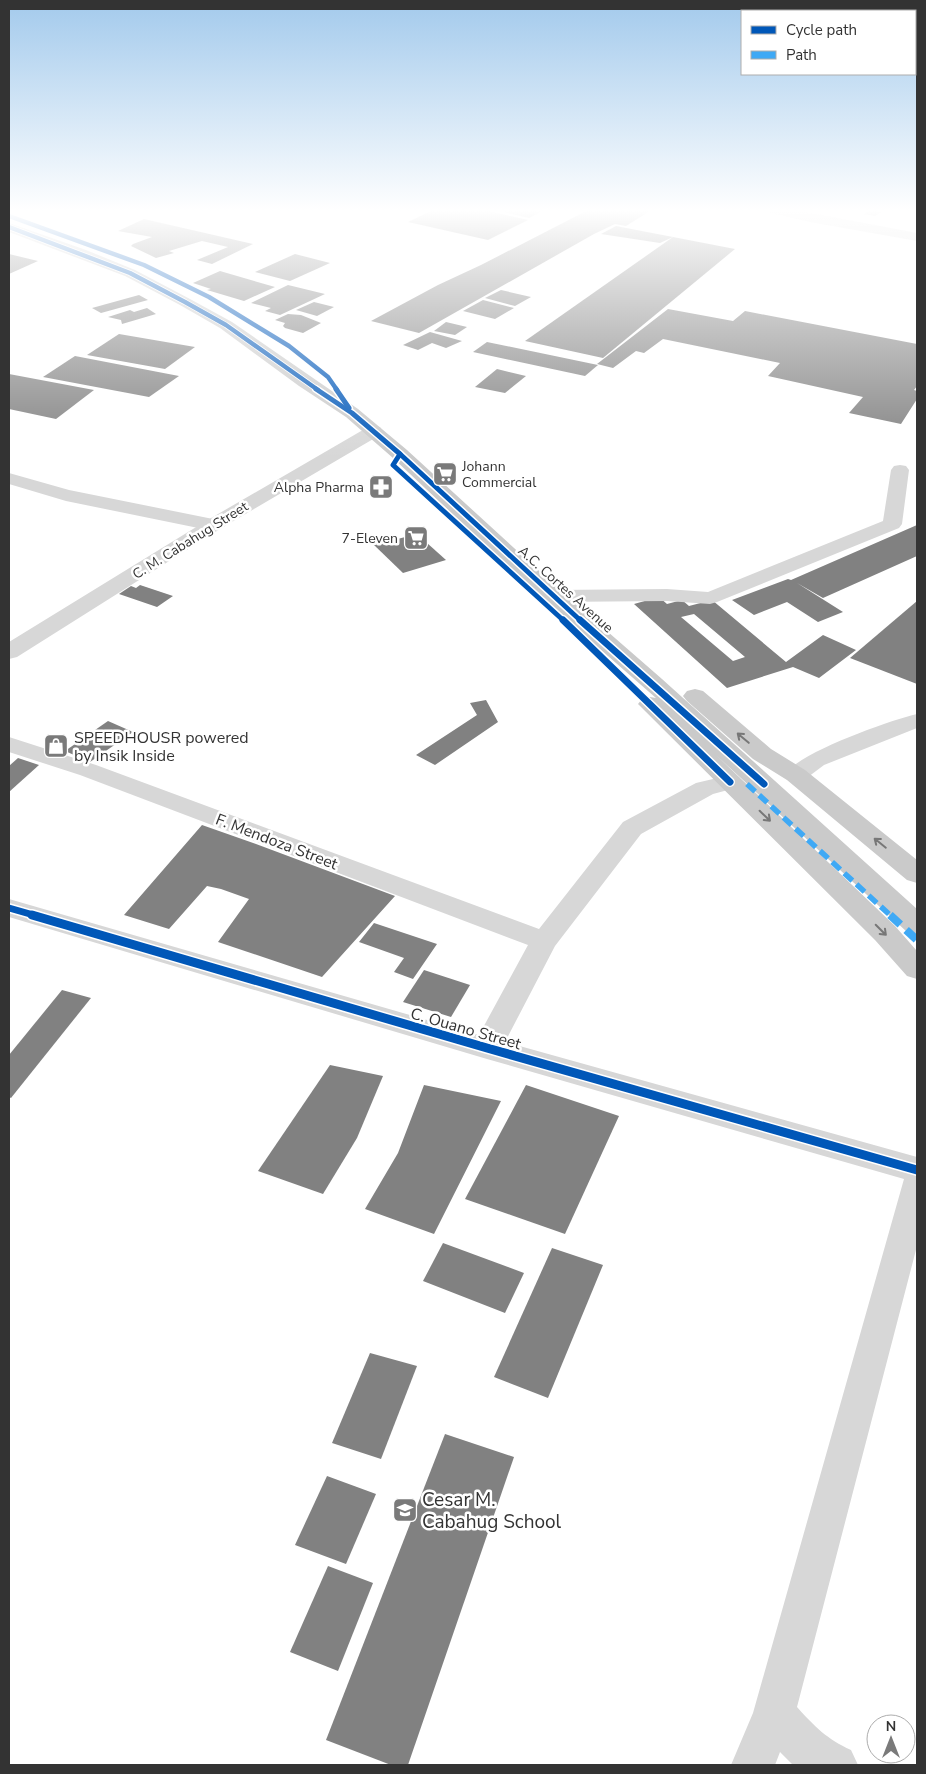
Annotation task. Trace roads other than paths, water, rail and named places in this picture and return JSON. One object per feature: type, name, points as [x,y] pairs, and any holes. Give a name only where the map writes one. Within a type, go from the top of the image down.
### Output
[{"type":"main road","name":"A.C. Cortes Avenue","points":[[166,292],[226,325],[352,413],[374,431],[553,596],[917,925]]},
{"type":"main road","name":"A.C. Cortes Avenue","points":[[198,292],[289,346],[328,377],[352,413]]},
{"type":"main road","points":[[400,454],[393,465],[534,592],[885,933],[917,968]]},
{"type":"main road","points":[[584,623],[625,634],[762,754],[806,767],[917,874]]},
{"type":"street","name":"C. M. Cabahug Street","points":[[9,652],[213,525],[374,431]]},
{"type":"street","points":[[553,596],[667,595],[710,598],[892,524],[900,470]]},
{"type":"street","points":[[9,478],[66,495],[213,525]]},
{"type":"street","points":[[806,767],[894,728],[917,721]]},
{"type":"street","name":"F. Mendoza Street","points":[[9,744],[88,770],[544,942]]},
{"type":"street","points":[[487,1048],[544,942],[632,828],[705,788],[730,782]]},
{"type":"street","name":"C. Ouano Street","points":[[9,908],[487,1048],[917,1170]]},
{"type":"street","points":[[753,1765],[774,1713],[917,1186]]},
{"type":"street","points":[[774,1713],[800,1743],[816,1756],[836,1765]]},
{"type":"place","name":"Johann Commercial","points":[[445,474]]},
{"type":"place","name":"Alpha Pharma","points":[[381,487]]},
{"type":"place","name":"7-Eleven","points":[[416,538]]},
{"type":"place","name":"SPEEDHOUSR powered by Insik Inside","points":[[56,746]]},
{"type":"place","name":"Cesar M. Cabahug School","points":[[405,1510]]}]
